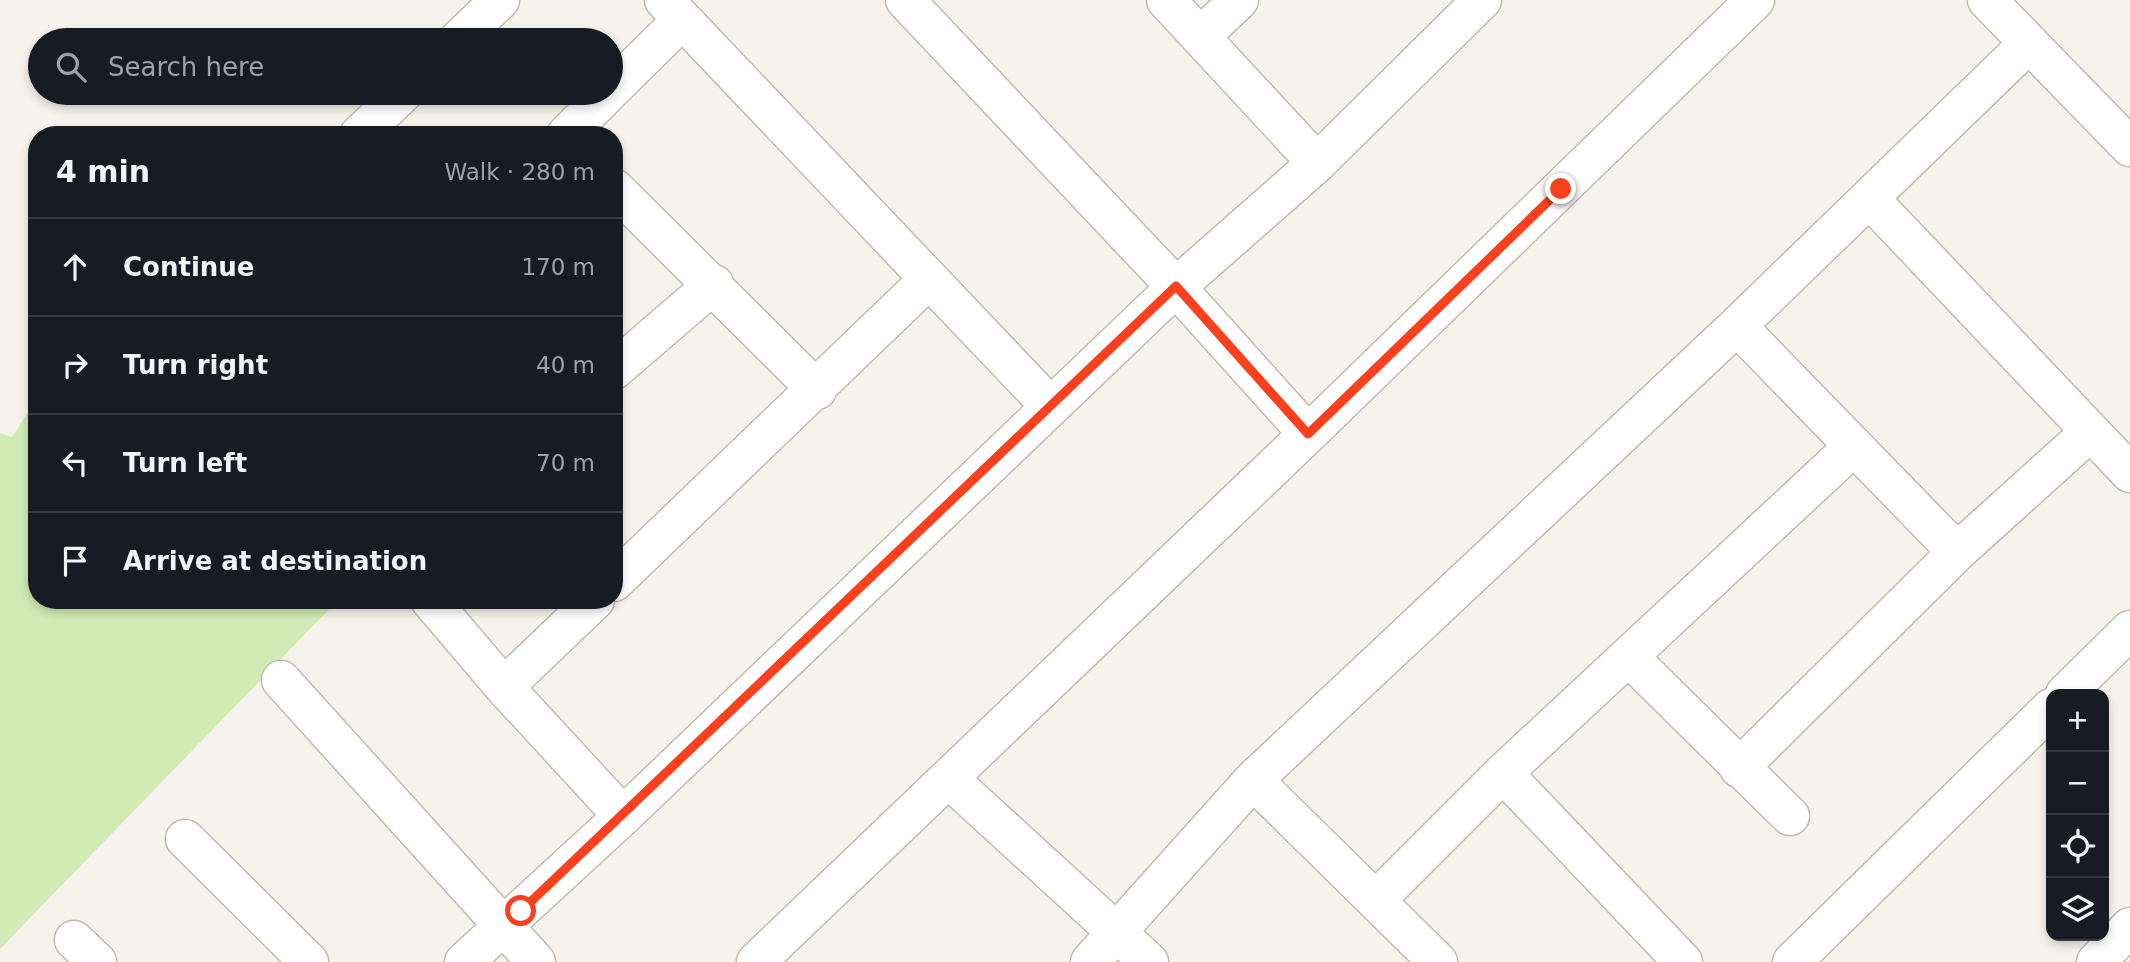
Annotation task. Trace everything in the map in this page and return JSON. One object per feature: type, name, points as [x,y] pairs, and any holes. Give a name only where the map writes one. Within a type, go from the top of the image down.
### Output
[{"type":"street","points":[[471,28],[500,0]]},
{"type":"street","points":[[905,0],[1176,286],[1308,434]]},
{"type":"street","points":[[1166,0],[1317,163]]},
{"type":"street","points":[[1201,36],[1239,0]]},
{"type":"street","points":[[464,962],[623,816],[1176,286],[1317,163],[1482,0]]},
{"type":"street","points":[[756,962],[1308,434],[1755,0]]},
{"type":"street","points":[[1987,0],[2130,147]]},
{"type":"street","points":[[623,75],[673,10],[1050,406]]},
{"type":"street","points":[[1090,962],[1119,933],[1253,780],[1737,326],[2029,43]]},
{"type":"street","points":[[368,126],[390,105]]},
{"type":"street","points":[[575,126],[597,105]]},
{"type":"street","points":[[623,197],[817,390]]},
{"type":"street","points":[[1869,198],[2130,473]]},
{"type":"street","points":[[623,573],[817,390],[928,280]]},
{"type":"street","points":[[623,362],[713,284]]},
{"type":"street","points":[[1737,326],[1957,551]]},
{"type":"street","points":[[1739,768],[1957,551],[2090,432]]},
{"type":"street","points":[[1376,900],[1503,774],[1853,447]]},
{"type":"street","points":[[438,609],[504,687],[623,816]]},
{"type":"street","points":[[504,687],[586,609]]},
{"type":"street","points":[[2070,689],[2130,630]]},
{"type":"street","points":[[1630,658],[1790,816]]},
{"type":"street","points":[[281,680],[536,962]]},
{"type":"street","points":[[1792,962],[2046,713]]},
{"type":"street","points":[[1503,774],[1682,962]]},
{"type":"street","points":[[948,779],[1149,962]]},
{"type":"street","points":[[1253,780],[1438,962]]},
{"type":"street","points":[[185,839],[309,962]]},
{"type":"street","points":[[2096,962],[2130,927]]},
{"type":"green space","points":[[28,412],[28,609],[329,609],[0,949],[0,433],[12,437]]},
{"type":"route","points":[[521,911],[1176,286],[1308,434],[1561,189]]}]
